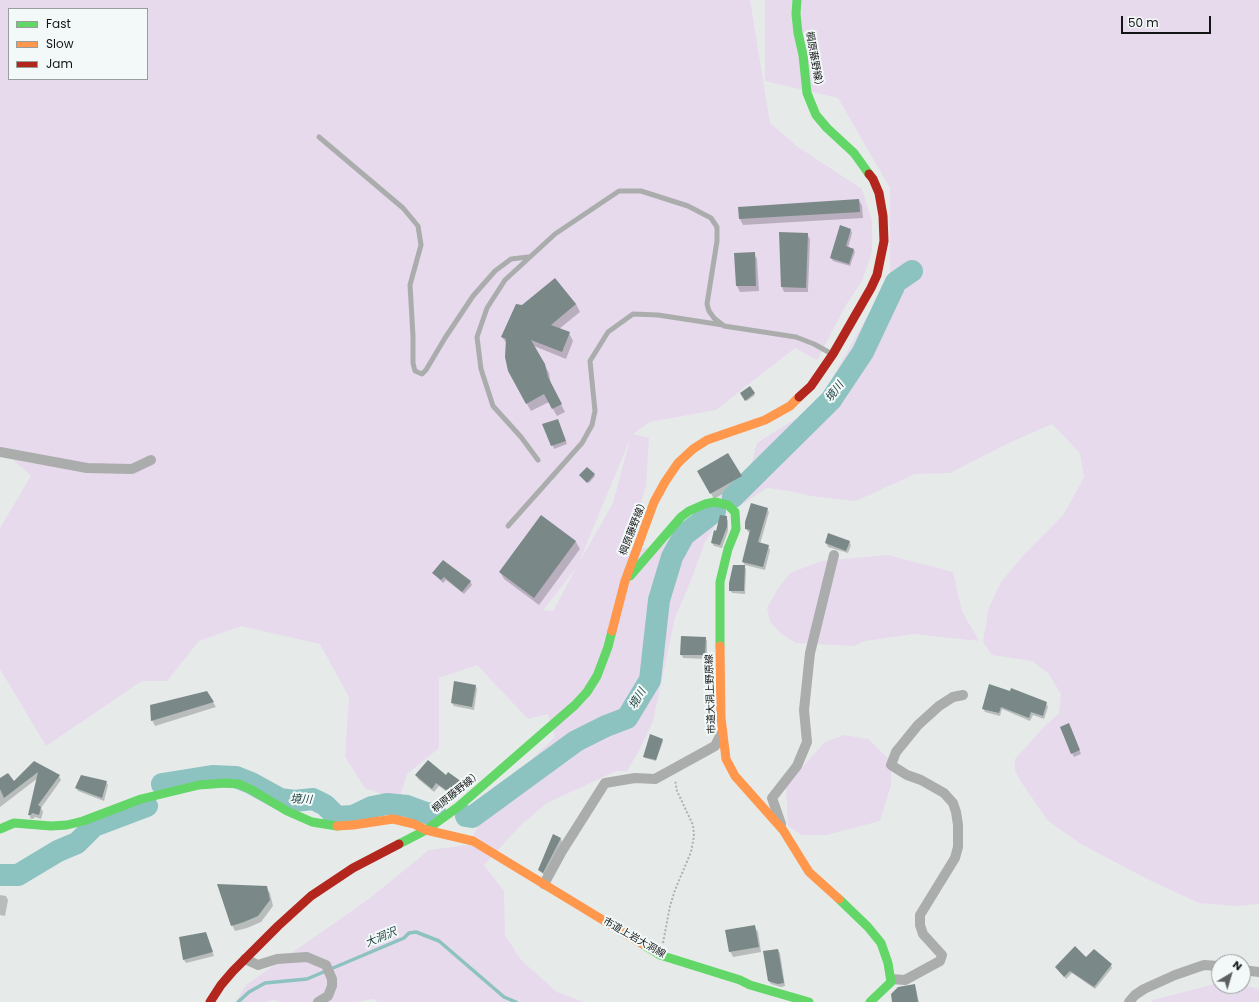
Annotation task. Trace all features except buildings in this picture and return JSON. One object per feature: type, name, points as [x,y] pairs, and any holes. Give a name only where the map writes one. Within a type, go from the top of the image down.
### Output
[{"type":"street","name":"棡原藤野線）","points":[[210,1002],[221,985],[245,959],[296,910],[332,881],[353,868],[426,830],[458,807],[575,705],[587,692],[597,676],[603,662],[625,581],[654,502],[664,482],[678,463],[693,448],[707,440],[766,420],[790,406],[811,386],[833,354],[866,299],[877,275],[884,241],[880,193],[873,180],[854,153],[827,128],[816,115],[807,93],[803,55],[798,33],[796,14],[797,0]]},
{"type":"street","points":[[0,452],[87,468],[132,469],[151,460]]},
{"type":"street","name":"市道大洞上野原線","points":[[625,581],[681,517],[689,511],[705,504],[715,502],[728,505],[735,512],[736,529],[728,549],[720,582],[721,704],[722,732],[726,759],[732,772],[783,830],[809,872],[868,927],[881,943],[888,963],[891,979]]},
{"type":"street","points":[[783,830],[772,798],[797,766],[807,742],[804,710],[810,653],[834,555]]},
{"type":"street","points":[[870,1002],[891,982],[891,979],[905,980],[940,961],[942,954],[923,934],[920,925],[920,915],[955,858],[958,848],[958,825],[956,812],[953,804],[944,793],[921,780],[907,775],[891,765],[896,752],[918,725],[939,706],[953,697],[963,695]]},
{"type":"street","points":[[544,884],[562,851],[605,783],[635,778],[655,779],[715,746],[722,732]]},
{"type":"street","name":"市道上岩大洞線","points":[[0,829],[14,823],[51,826],[67,825],[83,821],[141,799],[199,785],[225,783],[239,784],[287,811],[312,822],[335,826],[393,819],[414,824],[426,830],[473,841],[660,955],[740,980],[750,985],[809,1002]]},
{"type":"street","points":[[245,959],[258,965],[277,959],[307,957],[326,965],[332,979],[332,986],[328,996],[318,1002]]},
{"type":"street","points":[[1129,1002],[1135,995],[1144,989],[1175,975],[1204,965],[1211,965]]},
{"type":"lane","points":[[319,137],[403,208],[418,226],[421,245],[410,286],[413,363],[415,371],[422,374],[426,370],[473,296],[495,271],[511,259],[529,257]]},
{"type":"lane","points":[[538,460],[521,437],[493,406],[481,369],[477,337],[487,308],[504,280],[555,234],[619,191],[641,191],[688,206],[711,218],[717,227],[717,240],[707,304],[709,311],[714,318],[724,326]]},
{"type":"lane","points":[[508,526],[582,443],[592,425],[595,410],[590,360],[608,332],[633,314],[658,315],[796,337],[833,354]]},
{"type":"path","points":[[660,955],[670,906],[693,844],[693,825],[676,791],[675,784],[676,776],[683,768],[684,764]]},
{"type":"shaded area","points":[[0,0],[750,0],[770,123],[798,147],[862,189],[872,221],[872,252],[862,281],[846,305],[817,360],[795,348],[716,410],[650,422],[633,434],[649,438],[646,486],[626,551],[663,545],[700,515],[750,469],[757,443],[817,405],[890,276],[890,188],[838,98],[765,81],[765,0],[1259,0],[1259,904],[1237,906],[1199,903],[1147,879],[1081,844],[1048,821],[1021,782],[1015,770],[1015,759],[1059,713],[1061,694],[1048,673],[1032,661],[992,655],[983,642],[989,607],[1001,582],[1022,557],[1064,514],[1084,477],[1080,453],[1052,424],[1009,443],[950,473],[915,474],[856,501],[810,496],[790,491],[767,488],[740,506],[725,510],[705,542],[675,618],[653,721],[640,749],[627,771],[616,771],[547,803],[520,826],[484,865],[504,891],[505,935],[521,960],[557,992],[584,1002],[378,1002],[374,999],[355,1002],[279,1002],[273,1000],[267,1002],[236,1002],[246,985],[370,898],[429,850],[468,845],[495,794],[555,737],[548,714],[528,719],[477,665],[439,678],[439,748],[407,774],[399,800],[365,788],[345,757],[349,697],[320,644],[241,626],[199,641],[167,681],[142,681],[46,746],[0,669],[0,528],[31,476],[0,448]],"holes":[[[630,439],[613,503],[580,561],[580,560]],[[576,568],[553,611],[544,610],[544,609]]]},
{"type":"shaded area","points":[[888,555],[953,572],[962,611],[979,641],[913,634],[865,641],[854,646],[796,643],[780,633],[770,621],[767,608],[777,590],[790,573],[821,561]]},
{"type":"shaded area","points":[[844,735],[868,739],[891,761],[891,785],[880,821],[827,835],[802,835],[788,826],[786,785],[825,742]]},
{"type":"shaded area","points":[[1211,985],[1211,994],[1251,994],[1251,987],[1259,989],[1259,1002],[1152,1002],[1153,1000]]},
{"type":"waterway","name":"境川","points":[[733,497],[831,400],[863,352],[896,282],[912,271]]},
{"type":"waterway","name":"境川","points":[[466,816],[472,817],[576,741],[606,726],[627,718],[650,680],[659,600],[672,557],[684,535],[715,511]]},
{"type":"waterway","name":"境川","points":[[162,784],[212,776],[236,777],[251,783],[280,799],[294,801],[313,799],[325,805],[337,817],[353,816],[372,807],[387,804],[407,806],[426,813],[436,814]]},
{"type":"waterway","name":"境川","points":[[0,875],[18,875],[58,851],[77,843],[94,826],[147,806]]},
{"type":"waterway","name":"大洞沢","points":[[238,1002],[249,992],[265,983],[307,979],[404,938],[409,933],[416,932],[439,941],[504,997],[516,1002]]},
{"type":"traffic: fast","points":[[797,0],[796,14],[798,33],[803,55],[807,93],[811,103],[816,115],[827,128],[854,153],[869,174]]},
{"type":"traffic: fast","points":[[630,576],[681,517],[689,511],[705,504],[715,502],[728,505],[735,512],[736,529],[728,549],[720,582],[720,646]]},
{"type":"traffic: fast","points":[[399,844],[426,830],[458,807],[575,705],[587,692],[597,676],[608,647],[612,631]]},
{"type":"traffic: fast","points":[[0,829],[14,823],[51,826],[67,825],[83,821],[141,799],[199,785],[225,783],[239,784],[287,811],[312,822],[337,826]]},
{"type":"traffic: fast","points":[[839,899],[868,927],[881,943],[888,963],[891,982],[870,1002]]},
{"type":"traffic: fast","points":[[644,945],[660,955],[740,980],[750,985],[809,1002]]},
{"type":"traffic: slow","points":[[612,631],[625,581],[654,502],[678,463],[693,449],[707,440],[765,420],[790,406],[799,397]]},
{"type":"traffic: slow","points":[[720,646],[721,718],[726,759],[735,776],[783,830],[809,872],[839,899]]},
{"type":"traffic: slow","points":[[337,826],[393,819],[414,824],[426,830],[473,841],[644,945]]},
{"type":"traffic: jam","points":[[799,397],[811,386],[833,354],[877,275],[884,241],[883,216],[879,193],[873,179],[869,174]]},
{"type":"traffic: jam","points":[[210,1002],[221,985],[233,971],[278,926],[311,896],[353,868],[399,844]]}]
